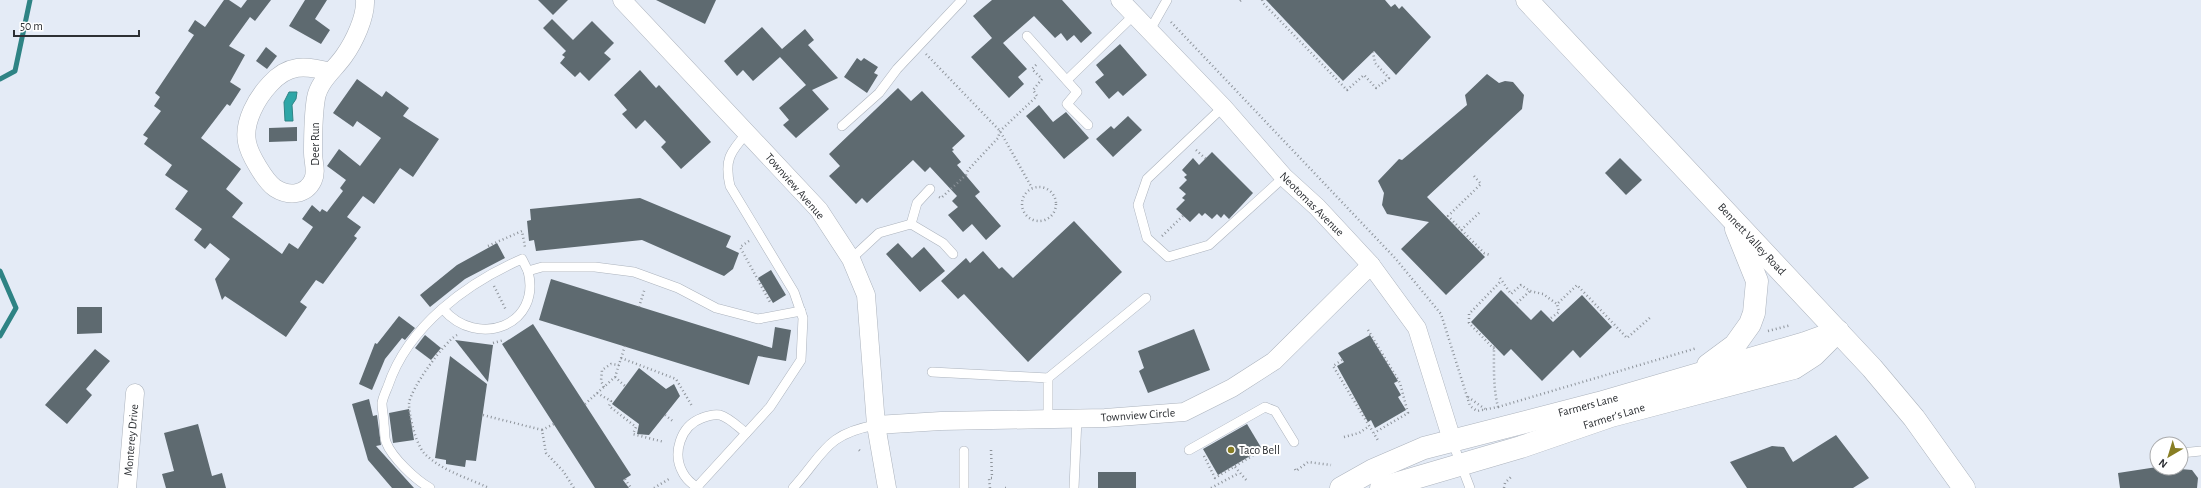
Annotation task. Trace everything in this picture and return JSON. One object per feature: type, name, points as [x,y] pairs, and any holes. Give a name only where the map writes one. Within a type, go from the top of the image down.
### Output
[{"type":"street","name":"Deer Run","points":[[330,72],[311,67],[286,70],[267,87],[251,115],[247,130],[247,142],[261,171],[275,188],[290,194],[298,194],[306,190],[312,181],[315,173],[313,154],[316,97],[330,72],[345,56],[359,27],[365,0]]},
{"type":"street","name":"Townview Avenue","points":[[622,0],[819,210],[851,259],[866,295],[876,425],[887,488]]},
{"type":"street","name":"Neotomas Avenue","points":[[1120,0],[1223,107],[1284,177],[1318,207],[1371,265],[1417,328],[1452,440]]},
{"type":"street","name":"Bennett Valley Road","points":[[1527,0],[1729,213],[1838,331],[1910,413],[1964,488]]},
{"type":"street","points":[[1696,374],[1735,345],[1750,324],[1754,313],[1757,281],[1729,213]]},
{"type":"street","name":"Townview Circle","points":[[876,425],[934,421],[1105,418],[1184,412],[1232,388],[1274,361],[1371,265]]},
{"type":"street","name":"Farmers Lane","points":[[1341,488],[1373,470],[1406,455],[1452,440],[1599,403],[1805,343],[1838,331]]},
{"type":"street","name":"Farmer's Lane","points":[[1380,488],[1460,463],[1521,447],[1610,416],[1794,368],[1814,355],[1838,331]]},
{"type":"street","name":"Monterey Drive","points":[[128,488],[135,393]]},
{"type":"lane","points":[[842,126],[878,93],[897,69],[962,0]]},
{"type":"lane","points":[[1150,30],[1167,0]]},
{"type":"lane","points":[[1066,80],[1134,15]]},
{"type":"lane","points":[[1027,36],[1077,92],[1067,104],[1088,125]]},
{"type":"lane","points":[[1223,107],[1147,179],[1138,205],[1147,238],[1168,256],[1209,245],[1284,177]]},
{"type":"lane","points":[[746,433],[727,418],[719,415],[703,418],[690,425],[679,442],[679,463],[686,478],[697,488],[770,407],[801,360],[803,331],[801,311],[794,292],[765,241],[730,186],[726,170],[729,155],[747,133]]},
{"type":"lane","points":[[911,224],[917,203],[930,189]]},
{"type":"lane","points":[[851,259],[879,233],[911,224],[943,243],[953,254]]},
{"type":"lane","points":[[430,488],[419,482],[403,465],[386,443],[382,402],[392,374],[408,346],[443,309],[476,282],[502,267],[522,259],[528,271],[530,286],[522,312],[501,328],[488,330],[474,329],[461,325],[443,309]]},
{"type":"lane","points":[[528,271],[542,267],[595,267],[634,272],[678,288],[716,308],[758,319],[801,311]]},
{"type":"lane","points":[[932,372],[1048,378],[1146,298]]},
{"type":"lane","points":[[1048,378],[1048,418]]},
{"type":"lane","points":[[1189,450],[1265,407],[1275,411],[1294,442]]},
{"type":"lane","points":[[1074,488],[1077,418]]},
{"type":"lane","points":[[793,488],[825,447],[834,440],[856,429],[876,425]]},
{"type":"lane","points":[[1452,440],[1470,488]]},
{"type":"lane","points":[[964,451],[964,488]]},
{"type":"lane","points":[[2189,452],[2201,451]]},
{"type":"path","points":[[1262,0],[1263,3],[1347,90],[1364,75],[1376,88],[1389,78],[1375,63],[1373,52]]},
{"type":"path","points":[[1171,22],[1395,258],[1425,293],[1441,314],[1467,397],[1473,409],[1477,411],[1498,406],[1704,346]]},
{"type":"path","points":[[919,47],[1000,131],[1032,188]]},
{"type":"path","points":[[930,189],[941,198],[966,175],[968,170],[998,138],[1000,131],[1037,96],[1033,90],[1042,79],[1032,69],[1046,57]]},
{"type":"path","points":[[1196,150],[1206,158]]},
{"type":"path","points":[[1474,176],[1481,184],[1448,216],[1484,253],[1490,255]]},
{"type":"path","points":[[1042,187],[1054,196],[1055,211],[1048,218],[1037,221],[1032,220],[1024,212],[1022,206],[1024,196],[1032,188],[1042,187]]},
{"type":"path","points":[[1461,230],[1481,211]]},
{"type":"path","points":[[1153,244],[1183,216]]},
{"type":"path","points":[[1498,406],[1493,388],[1495,376],[1494,348],[1469,324],[1469,314],[1500,280],[1511,294],[1520,285],[1530,291],[1544,294],[1557,304],[1559,312],[1551,318]]},
{"type":"path","points":[[639,307],[646,286],[641,284]]},
{"type":"path","points":[[1557,304],[1577,285],[1627,338],[1652,316]]},
{"type":"path","points":[[1517,303],[1530,291]]},
{"type":"path","points":[[501,299],[509,316]]},
{"type":"path","points":[[1763,332],[1791,325]]},
{"type":"path","points":[[1368,330],[1400,383],[1408,413],[1374,433]]},
{"type":"path","points":[[462,337],[457,334],[431,362],[409,403],[416,443],[434,462],[489,488]]},
{"type":"path","points":[[487,343],[506,338]]},
{"type":"path","points":[[585,404],[615,377],[625,346]]},
{"type":"path","points":[[622,358],[676,380],[692,406]]},
{"type":"path","points":[[1342,360],[1333,366],[1368,427],[1370,426],[1379,442]]},
{"type":"path","points":[[604,387],[600,381],[602,370],[611,364],[619,364]]},
{"type":"path","points":[[615,377],[625,386]]},
{"type":"path","points":[[597,393],[611,401],[609,406],[636,427],[633,434],[664,442]]},
{"type":"path","points":[[1467,397],[1486,409]]},
{"type":"path","points":[[483,415],[542,430],[554,424]]},
{"type":"path","points":[[665,415],[674,422]]},
{"type":"path","points":[[1344,437],[1359,433],[1368,427]]},
{"type":"path","points":[[542,430],[546,453],[563,471],[574,488]]},
{"type":"path","points":[[1198,445],[1219,484]]},
{"type":"path","points":[[990,488],[989,478],[992,478],[991,450]]},
{"type":"path","points":[[1215,478],[1262,450]]},
{"type":"path","points":[[1294,469],[1296,471],[1308,462],[1331,465]]},
{"type":"path","points":[[1235,467],[1248,482]]},
{"type":"path","points":[[1211,488],[1240,473]]},
{"type":"path","points":[[1504,488],[1505,483],[1511,477]]},
{"type":"path","points":[[625,479],[631,488]]},
{"type":"path","points":[[654,488],[669,479]]},
{"type":"water","points":[[289,92],[297,92],[296,99],[292,105],[293,121],[285,121],[284,102]]},
{"type":"building","points":[[224,0],[229,0],[241,8],[247,0],[271,0],[255,21],[250,17],[229,46],[245,55],[230,82],[241,89],[230,106],[227,104],[201,138],[241,169],[226,189],[243,203],[232,217],[282,254],[289,243],[298,249],[313,227],[302,219],[312,205],[320,212],[322,209],[327,212],[343,191],[340,188],[346,180],[327,166],[339,149],[360,166],[381,138],[357,121],[353,127],[333,113],[357,79],[382,97],[386,91],[409,108],[403,116],[439,139],[413,177],[400,168],[374,204],[363,196],[347,217],[361,227],[354,236],[357,238],[323,284],[316,280],[300,302],[307,307],[286,337],[225,296],[222,300],[215,279],[230,259],[210,243],[205,249],[194,240],[202,229],[175,209],[188,191],[165,175],[172,165],[144,144],[148,138],[143,135],[161,111],[154,106],[160,97],[155,93],[194,35],[188,31],[195,20],[205,27]]},
{"type":"building","points":[[305,0],[327,0],[315,19],[330,30],[321,44],[289,26]]},
{"type":"building","points":[[538,0],[568,0],[553,15]]},
{"type":"building","points":[[656,0],[716,0],[705,24]]},
{"type":"building","points":[[992,0],[1062,0],[1092,33],[1081,43],[1074,35],[1067,41],[1061,33],[1055,38],[1034,16],[1003,43],[1027,69],[1018,77],[1024,84],[1009,98],[971,57],[992,38],[973,16]]},
{"type":"building","points":[[1266,0],[1385,0],[1391,7],[1395,4],[1399,9],[1402,6],[1431,37],[1396,75],[1374,51],[1343,81]]},
{"type":"building","points":[[552,19],[573,40],[592,21],[614,43],[604,53],[611,59],[589,81],[580,72],[575,77],[560,63],[565,57],[562,55],[566,51],[543,28]]},
{"type":"building","points":[[762,27],[782,49],[805,29],[814,40],[808,45],[838,78],[812,90],[829,109],[796,138],[783,125],[789,120],[779,108],[806,85],[780,57],[753,81],[743,70],[737,76],[724,61]]},
{"type":"building","points":[[1120,44],[1147,75],[1123,96],[1118,91],[1109,99],[1095,82],[1104,75],[1096,65]]},
{"type":"building","points":[[266,47],[277,56],[267,69],[256,61]]},
{"type":"building","points":[[857,58],[861,61],[864,58],[878,67],[874,73],[878,75],[867,93],[844,77]]},
{"type":"building","points":[[640,70],[656,88],[659,85],[711,142],[681,169],[661,147],[666,142],[645,120],[636,129],[622,114],[627,110],[614,95]]},
{"type":"building","points":[[1487,74],[1499,83],[1505,81],[1513,82],[1524,95],[1522,109],[1427,197],[1485,257],[1446,295],[1401,249],[1429,222],[1387,214],[1382,205],[1384,193],[1378,181],[1399,159],[1402,160],[1467,105],[1465,95]]},
{"type":"building","points":[[898,88],[911,101],[922,91],[965,136],[952,148],[954,150],[952,151],[961,162],[957,165],[980,192],[975,196],[1001,226],[986,240],[972,224],[963,232],[948,215],[958,207],[952,201],[957,196],[930,167],[925,172],[913,160],[867,203],[862,198],[856,204],[829,176],[840,166],[829,154]]},
{"type":"building","points":[[1039,105],[1053,122],[1066,112],[1089,138],[1064,159],[1026,116]]},
{"type":"building","points":[[1128,116],[1142,130],[1113,157],[1096,139],[1111,126],[1114,129]]},
{"type":"building","points":[[297,127],[297,141],[269,142],[269,128]]},
{"type":"building","points":[[1212,152],[1253,193],[1229,219],[1224,214],[1221,218],[1217,214],[1212,219],[1205,213],[1202,216],[1199,213],[1190,222],[1176,209],[1185,200],[1182,198],[1186,194],[1179,188],[1187,180],[1184,177],[1187,175],[1182,170],[1193,158],[1199,165]]},
{"type":"building","points":[[1620,158],[1642,180],[1626,195],[1605,173]]},
{"type":"building","points":[[640,198],[731,236],[726,247],[739,253],[733,269],[724,276],[642,240],[536,251],[534,240],[529,241],[527,221],[531,220],[530,209]]},
{"type":"building","points":[[1074,221],[1122,272],[1028,362],[964,294],[958,299],[941,281],[966,258],[970,263],[983,251],[999,269],[1002,267],[1013,278]]},
{"type":"building","points":[[497,243],[505,258],[465,279],[430,307],[420,295],[457,265]]},
{"type":"building","points":[[898,243],[912,258],[924,247],[945,271],[920,292],[886,254]]},
{"type":"building","points":[[771,270],[786,295],[773,303],[758,278]]},
{"type":"building","points":[[551,279],[772,348],[775,327],[791,330],[786,361],[758,356],[749,385],[539,320]]},
{"type":"building","points":[[1501,290],[1531,320],[1541,310],[1553,322],[1582,295],[1612,327],[1580,358],[1573,350],[1542,381],[1511,349],[1504,356],[1471,322]]},
{"type":"building","points":[[77,307],[102,307],[102,333],[77,334]]},
{"type":"building","points":[[399,316],[415,328],[405,340],[402,338],[385,359],[372,390],[359,384],[375,343],[377,344]]},
{"type":"building","points":[[533,324],[631,475],[623,480],[629,488],[595,488],[502,344]]},
{"type":"building","points":[[1194,329],[1210,370],[1148,393],[1139,371],[1144,368],[1138,351]]},
{"type":"building","points":[[425,335],[441,348],[431,360],[415,348]]},
{"type":"building","points":[[1370,335],[1398,381],[1394,383],[1401,395],[1398,397],[1406,410],[1375,428],[1371,420],[1368,422],[1337,366],[1344,362],[1338,353]]},
{"type":"building","points":[[455,340],[493,345],[488,382]]},
{"type":"building","points":[[95,349],[110,361],[86,389],[92,395],[67,424],[45,405]]},
{"type":"building","points":[[450,356],[487,384],[476,461],[466,460],[465,467],[446,464],[446,460],[435,458]]},
{"type":"building","points":[[639,368],[666,389],[674,384],[680,396],[649,435],[637,434],[639,424],[612,404]]},
{"type":"building","points":[[369,399],[373,416],[377,415],[381,445],[376,446],[414,488],[392,488],[368,460],[352,404]]},
{"type":"building","points":[[409,409],[414,440],[393,443],[389,413]]},
{"type":"building","points":[[198,424],[212,476],[222,473],[226,488],[166,488],[162,474],[174,471],[164,433]]},
{"type":"building","name":"Taco Bell","points":[[1247,424],[1262,449],[1218,475],[1203,449]]},
{"type":"building","points":[[1836,435],[1869,478],[1853,488],[1747,488],[1730,462],[1772,446],[1784,447],[1793,462]]},
{"type":"building","points":[[2149,468],[2149,476],[2189,476],[2189,470],[2192,470],[2198,478],[2197,488],[2120,488],[2118,473]]},
{"type":"building","points":[[1098,472],[1136,472],[1136,488],[1098,488]]},
{"type":"waterway","points":[[0,79],[15,71],[30,0]]},
{"type":"waterway","points":[[0,271],[16,308],[0,336]]},
{"type":"place","name":"Taco Bell","points":[[1231,450]]}]
